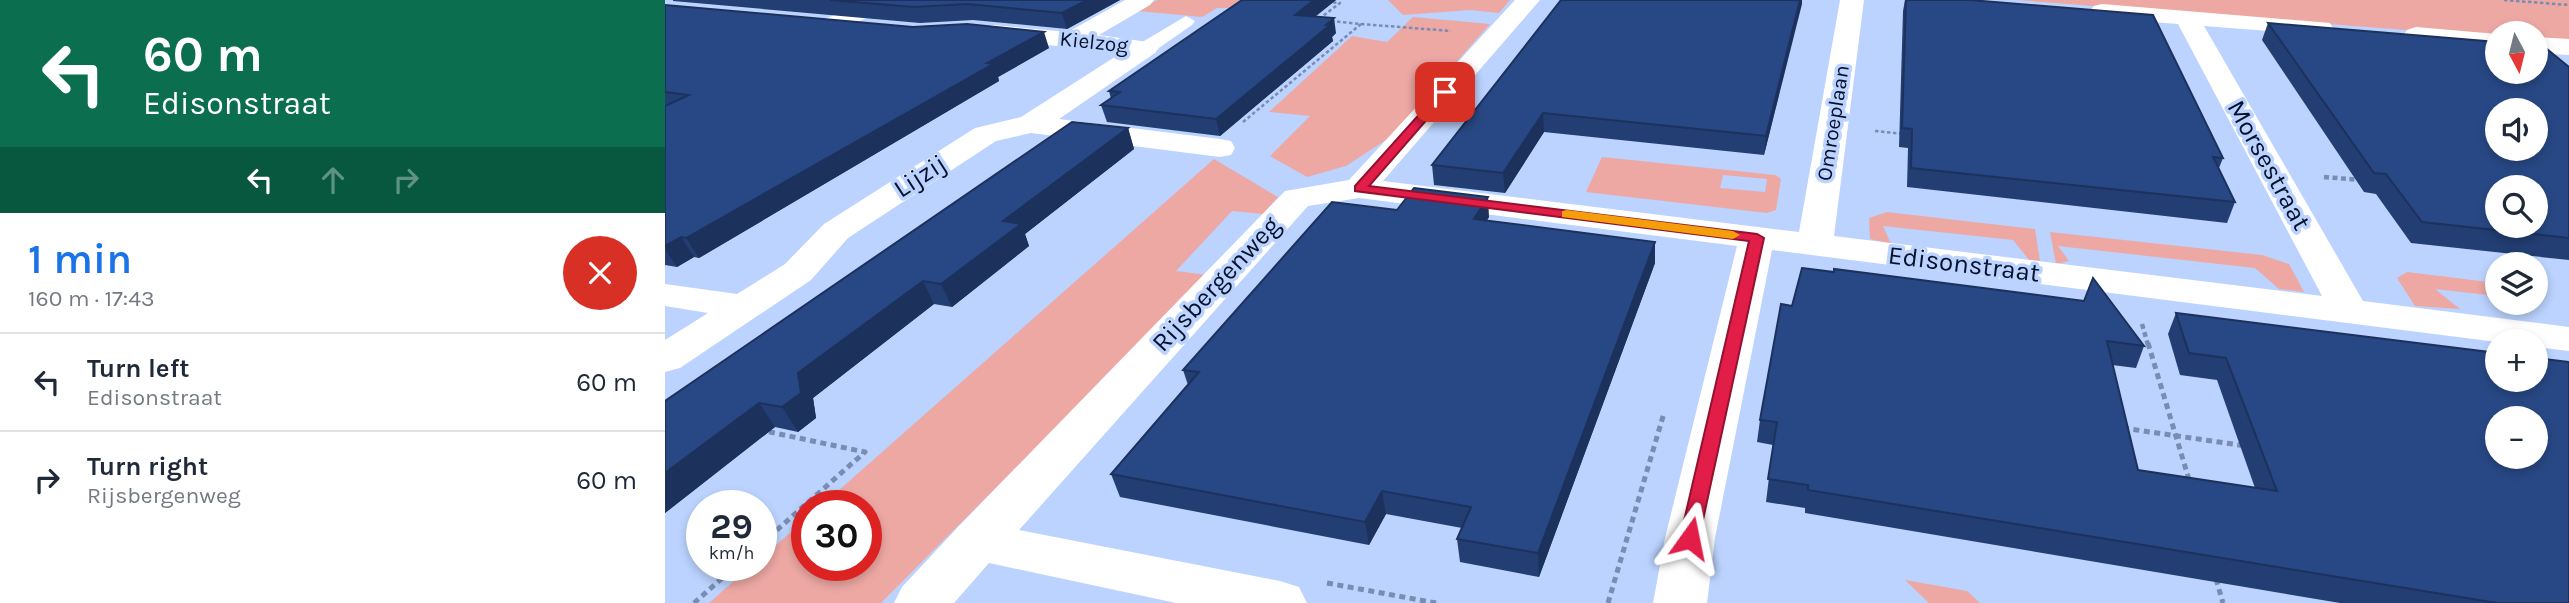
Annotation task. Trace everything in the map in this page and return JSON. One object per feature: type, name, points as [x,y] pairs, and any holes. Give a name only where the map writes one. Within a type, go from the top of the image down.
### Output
[{"type":"street","points":[[832,25],[886,0]]},
{"type":"street","points":[[1073,40],[1142,0]]},
{"type":"street","points":[[1359,188],[1528,0]]},
{"type":"street","name":"Omroeplaan","points":[[1815,246],[1851,0]]},
{"type":"street","points":[[2080,9],[2349,30]]},
{"type":"street","name":"Morsestraat","points":[[2187,18],[2350,313]]},
{"type":"street","points":[[804,22],[882,30]]},
{"type":"street","name":"Kielzog","points":[[973,30],[1146,48]]},
{"type":"street","points":[[2389,33],[2485,41]]},
{"type":"street","points":[[2548,46],[2569,47]]},
{"type":"street","name":"Kielzog","points":[[1031,124],[1146,48]]},
{"type":"street","name":"Lijzij","points":[[665,359],[798,272],[837,231],[985,134],[1031,124],[1216,148]]},
{"type":"street","name":"Edisonstraat","points":[[1359,188],[2569,339]]},
{"type":"street","name":"Rijsbergenweg","points":[[921,603],[1297,198],[1359,188]]},
{"type":"street","points":[[1680,603],[1690,538],[1757,238]]},
{"type":"street","points":[[665,295],[743,307]]},
{"type":"street","points":[[976,541],[1297,592]]},
{"type":"lane","name":"Kielzog","points":[[1146,48],[1186,21]]},
{"type":"path","points":[[2504,0],[2569,5]]},
{"type":"path","points":[[1320,1],[1340,3],[1318,20],[1496,34]]},
{"type":"path","points":[[1216,148],[1361,24]]},
{"type":"path","points":[[1832,126],[1915,135]]},
{"type":"path","points":[[2272,172],[2365,181]]},
{"type":"path","points":[[2139,312],[2191,487]]},
{"type":"path","points":[[1608,603],[1667,405]]},
{"type":"path","points":[[2109,426],[2258,448]]},
{"type":"path","points":[[758,430],[865,452],[777,530]]},
{"type":"path","points":[[2216,577],[2223,603]]},
{"type":"path","points":[[694,603],[719,581]]},
{"type":"path","points":[[1297,592],[1436,603]]},
{"type":"shaded area","points":[[1157,0],[1241,0],[1228,8],[1217,8],[1202,17],[1138,11]]},
{"type":"shaded area","points":[[1388,0],[1510,0],[1499,13],[1470,10],[1403,15]]},
{"type":"shaded area","points":[[2017,0],[2569,0],[2569,42],[2548,40],[2548,21],[2485,21],[2485,36]]},
{"type":"shaded area","points":[[1413,17],[1490,24],[1389,138],[1346,166],[1307,177],[1270,156],[1310,116],[1269,112],[1352,36],[1387,42]]},
{"type":"shaded area","points":[[1602,157],[1775,175],[1781,179],[1776,210],[1767,213],[1586,192]],"holes":[[[1723,175],[1767,179],[1765,192],[1720,188]]]},
{"type":"shaded area","points":[[1214,159],[1278,197],[1263,214],[1232,211],[1176,271],[1208,275],[881,603],[709,603],[734,581],[777,581],[777,544],[791,532],[791,581],[882,581],[882,490],[839,490]]},
{"type":"shaded area","points":[[1887,212],[2035,229],[2040,261],[2029,260],[2013,240],[1883,226],[1891,244],[1870,239],[1869,218]]},
{"type":"shaded area","points":[[2050,232],[2262,255],[2289,264],[2304,292],[2279,289],[2255,268],[2058,246],[2069,261],[2056,264]]},
{"type":"shaded area","points":[[2407,272],[2485,282],[2485,295],[2435,289],[2460,309],[2415,306],[2397,278]]},
{"type":"shaded area","points":[[1905,580],[1967,591],[1980,603],[1929,603]]},
{"type":"building","points":[[830,0],[1087,0],[1062,13],[967,4],[914,7]]},
{"type":"building","points":[[1242,0],[1314,0],[1295,15],[1334,18],[1326,25],[1330,25],[1216,119],[1101,105],[1120,92],[1109,91]]},
{"type":"building","points":[[1561,0],[1800,0],[1766,136],[1543,113],[1503,173],[1432,165]]},
{"type":"building","points":[[1906,0],[1970,0],[2153,15],[2223,158],[2213,157],[2235,202],[1911,168],[1912,129],[1902,128]]},
{"type":"building","points":[[665,5],[913,27],[967,24],[1044,32],[987,63],[993,64],[686,238],[681,237],[665,246],[665,106],[689,95],[665,92]]},
{"type":"building","points":[[2268,23],[2485,41],[2485,84],[2548,84],[2548,50],[2569,67],[2569,238],[2548,236],[2548,175],[2485,175],[2485,229],[2422,222],[2386,174],[2374,173]]},
{"type":"building","points":[[1072,122],[1128,128],[1003,221],[1021,224],[941,284],[923,281],[798,373],[801,393],[782,407],[759,403],[665,473],[665,401]]},
{"type":"building","points":[[1414,188],[1488,197],[1474,219],[1655,242],[1538,553],[1457,539],[1471,507],[1382,491],[1365,522],[1111,474],[1199,372],[1183,370],[1332,202],[1397,210]]},
{"type":"building","points":[[1802,268],[1834,272],[1834,269],[2084,301],[2093,278],[2144,346],[2107,341],[2138,470],[2277,491],[2226,358],[2189,353],[2176,313],[2485,352],[2485,392],[2548,392],[2548,359],[2569,362],[2569,603],[2497,603],[1808,490],[1808,485],[1768,479],[1777,422],[1760,420],[1781,304],[1792,306]]},
{"type":"slow traffic","points":[[1567,214],[1733,235]]},
{"type":"route","points":[[1445,92],[1359,188],[1757,238],[1690,538]]}]
